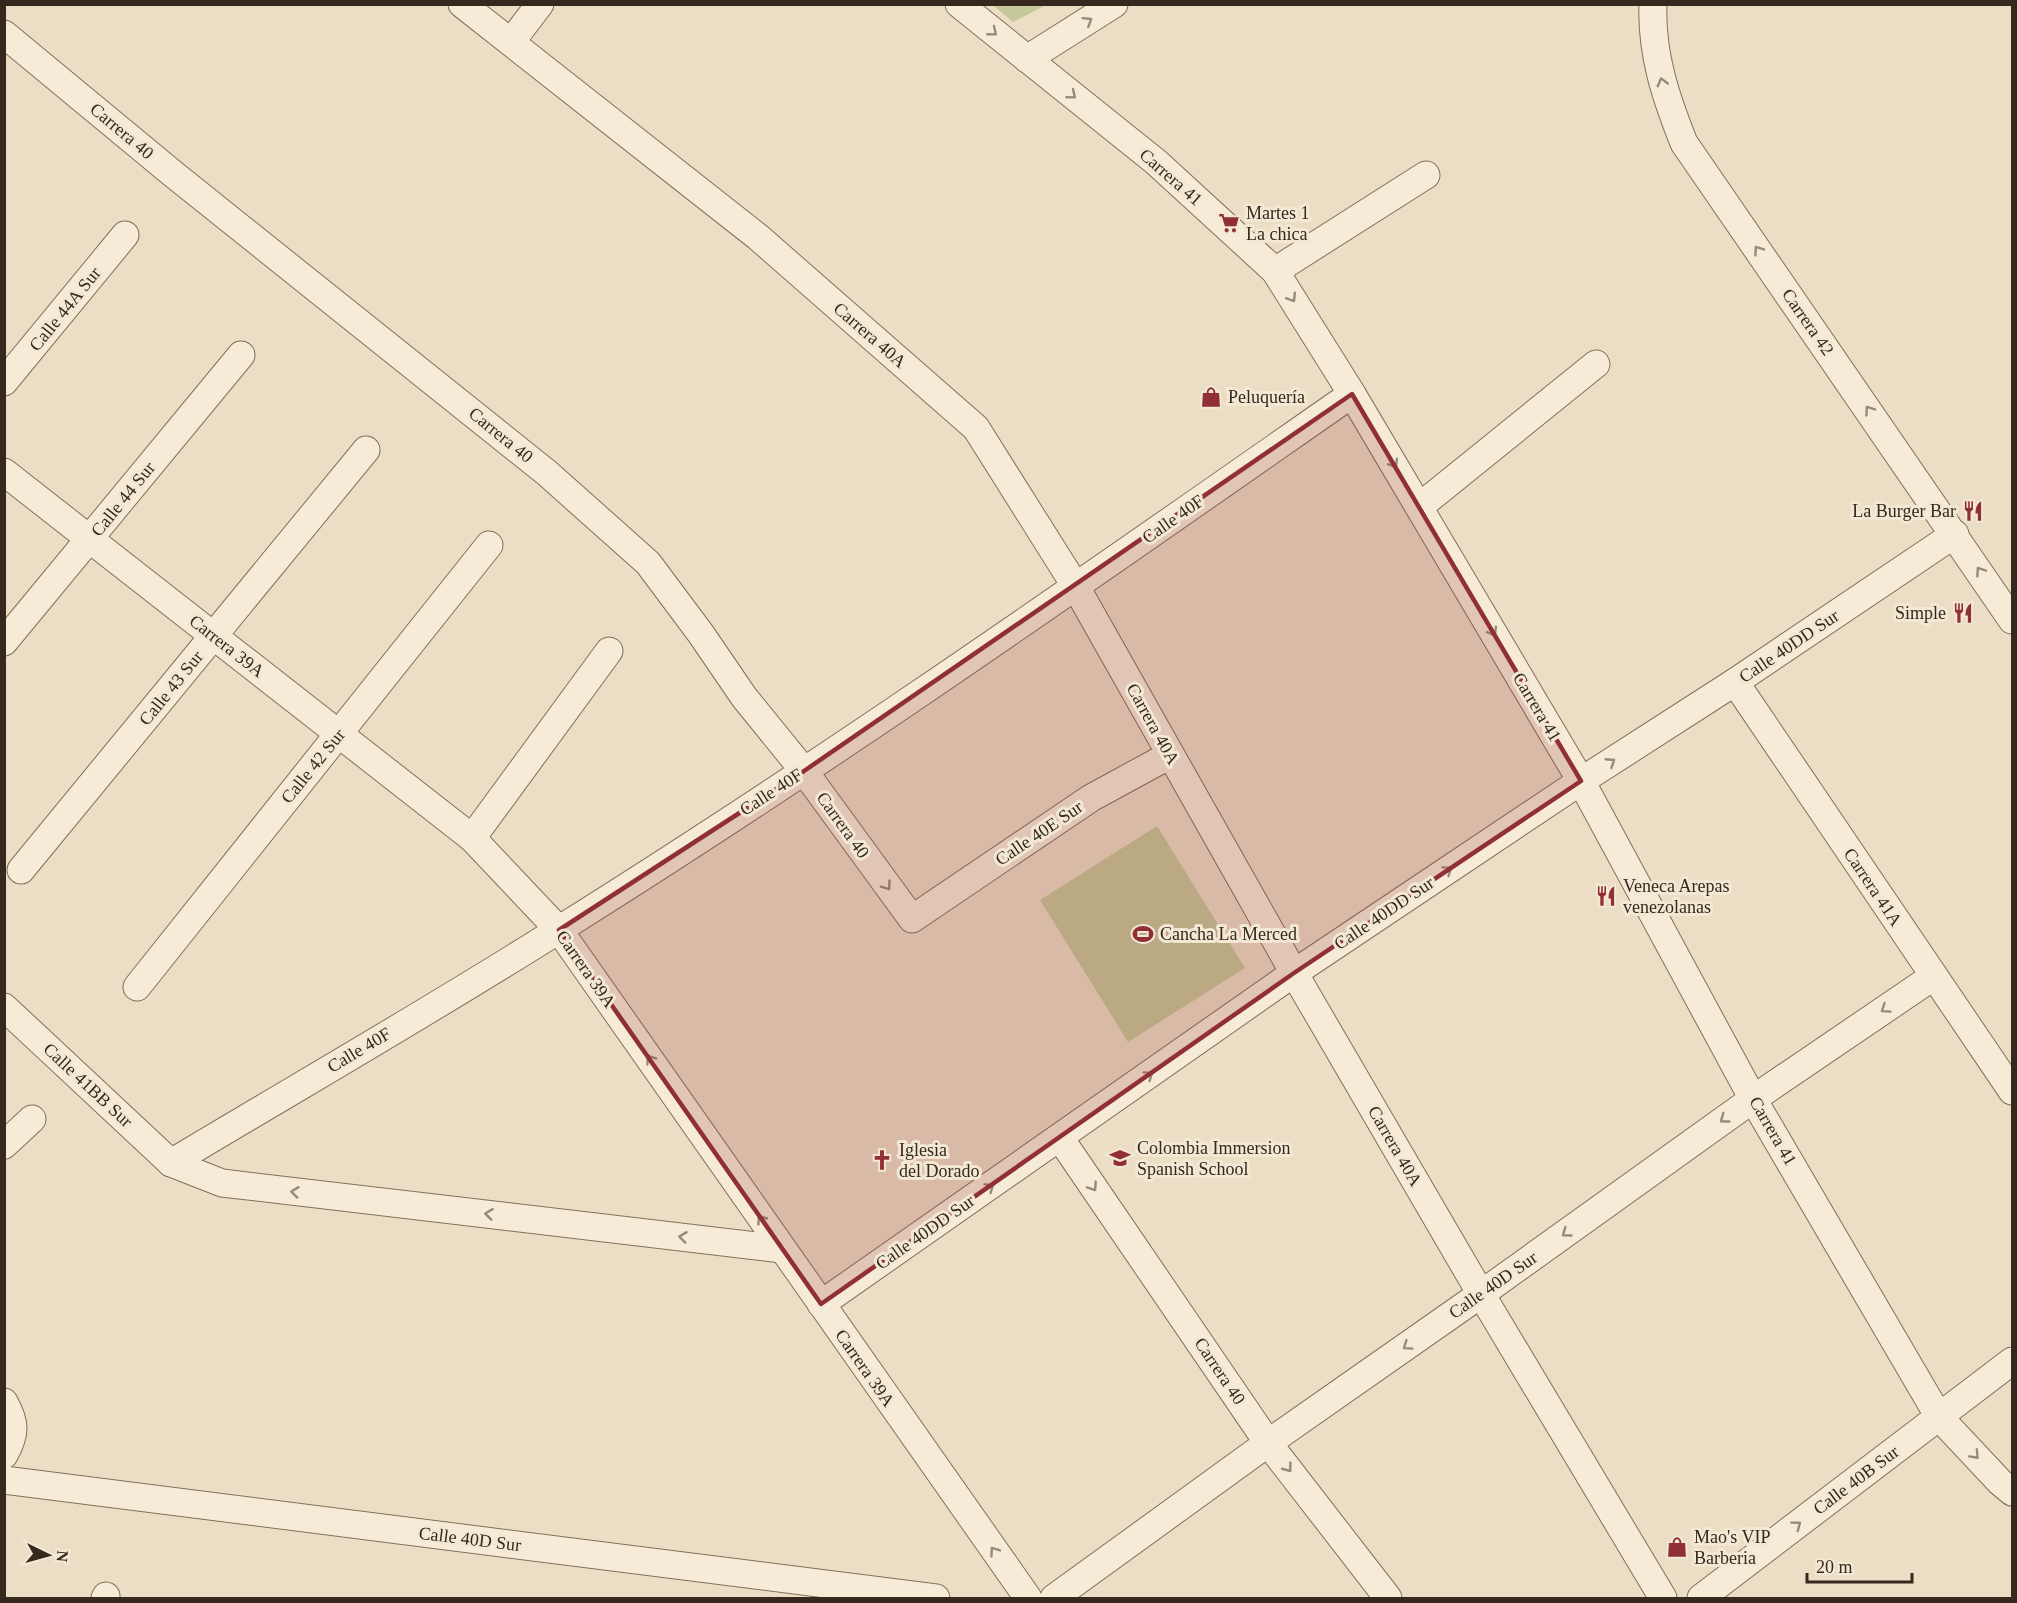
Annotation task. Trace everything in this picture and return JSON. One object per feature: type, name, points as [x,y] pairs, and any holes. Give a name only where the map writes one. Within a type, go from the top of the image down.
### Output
[{"type":"street","name":"Carrera 40A","points":[[462,4],[758,237],[976,428],[1076,586],[1294,973],[1481,1294],[1664,1599]]},
{"type":"street","points":[[512,42],[540,4]]},
{"type":"street","name":"Carrera 41","points":[[960,4],[1156,162],[1275,271],[1352,394],[1581,781],[1753,1098],[1938,1417],[2000,1482],[2013,1492]]},
{"type":"street","points":[[1027,59],[1114,4]]},
{"type":"street","name":"Carrera 42","points":[[1653,4],[1656,57],[1667,101],[1684,143],[2013,620]]},
{"type":"street","name":"Carrera 40","points":[[4,34],[172,173],[547,472],[648,562],[744,697],[804,771],[912,919]]},
{"type":"street","points":[[1275,271],[1426,175]]},
{"type":"street","name":"Calle 44A Sur","points":[[4,382],[125,235]]},
{"type":"street","name":"Calle 44 Sur","points":[[4,642],[241,355]]},
{"type":"street","points":[[1419,507],[1596,364]]},
{"type":"street","name":"Calle 40F","points":[[171,1163],[559,930],[804,771],[1352,394]]},
{"type":"street","name":"Calle 43 Sur","points":[[21,870],[366,450]]},
{"type":"street","name":"Carrera 39A","points":[[4,472],[472,838],[559,930],[1028,1599]]},
{"type":"street","name":"Calle 40DD Sur","points":[[821,1304],[1294,973],[1581,781],[1736,682],[1955,534]]},
{"type":"street","name":"Calle 42 Sur","points":[[137,987],[489,544]]},
{"type":"street","points":[[472,838],[609,651]]},
{"type":"street","name":"Carrera 41A","points":[[1736,682],[2013,1091]]},
{"type":"street","name":"Calle 40E Sur","points":[[912,919],[1091,798],[1170,755]]},
{"type":"street","name":"Calle 40D Sur","points":[[1054,1599],[1753,1098],[1934,976]]},
{"type":"street","name":"Calle 41BB Sur","points":[[4,1007],[171,1163]]},
{"type":"street","points":[[4,1145],[32,1119]]},
{"type":"street","name":"Carrera 40","points":[[1060,1138],[1269,1443],[1388,1599]]},
{"type":"street","points":[[171,1163],[222,1183],[782,1249]]},
{"type":"street","name":"Calle 40B Sur","points":[[1701,1599],[2013,1362]]},
{"type":"street","points":[[4,1402],[11,1415],[14,1436],[4,1455]]},
{"type":"street","name":"Calle 40D Sur","points":[[4,1480],[936,1599]]},
{"type":"highlighted area","points":[[1352,394],[1581,781],[1294,973],[821,1304],[559,930],[804,771]]},
{"type":"green space","points":[[993,5],[1046,5],[1013,22]]},
{"type":"green space","name":"Cancha La Merced","points":[[1157,826],[1245,968],[1128,1042],[1040,900]]},
{"type":"place","name":"Martes 1 La chica","points":[[1229,223]]},
{"type":"place","name":"Peluquería","points":[[1211,397]]},
{"type":"place","name":"La Burger Bar","points":[[1973,511]]},
{"type":"place","name":"Simple","points":[[1963,613]]},
{"type":"place","name":"Veneca Arepas venezolanas","points":[[1606,896]]},
{"type":"place","name":"Cancha La Merced","points":[[1143,934]]},
{"type":"place","name":"Colombia Immersion Spanish School","points":[[1120,1158]]},
{"type":"place","name":"Iglesia del Dorado","points":[[882,1160]]},
{"type":"place","name":"Mao's VIP Barberia","points":[[1677,1547]]}]
